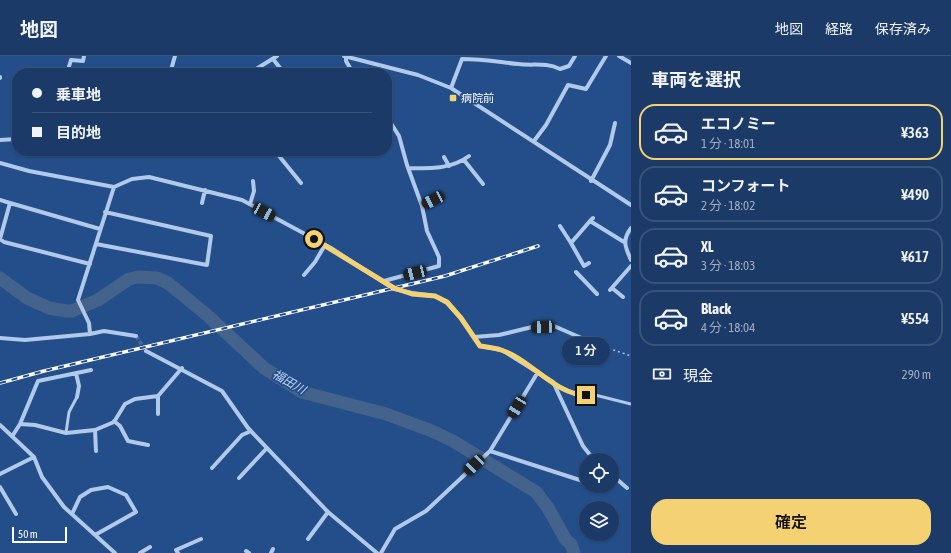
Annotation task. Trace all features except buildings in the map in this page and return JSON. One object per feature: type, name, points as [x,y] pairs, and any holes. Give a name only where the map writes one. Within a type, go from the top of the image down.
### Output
[{"type":"street","points":[[68,68],[71,60],[83,61],[84,56]]},
{"type":"street","points":[[172,68],[175,56]]},
{"type":"street","points":[[451,88],[462,59],[488,60],[519,64],[549,64],[560,69],[569,66],[575,56]]},
{"type":"street","points":[[534,141],[546,125],[568,85],[586,89],[591,84],[606,56]]},
{"type":"street","points":[[619,56],[631,63]]},
{"type":"street","points":[[258,68],[275,57],[281,68]]},
{"type":"street","points":[[345,57],[390,68]]},
{"type":"street","points":[[345,57],[350,68]]},
{"type":"street","points":[[392,69],[418,75],[451,88],[534,141],[591,181],[631,205]]},
{"type":"street","points":[[591,181],[610,145],[615,123]]},
{"type":"street","points":[[384,281],[439,266],[439,257],[427,231],[422,206],[399,136],[392,125]]},
{"type":"street","points":[[0,140],[12,139]]},
{"type":"street","points":[[279,156],[301,183]]},
{"type":"street","points":[[409,168],[449,166],[464,160],[469,156]]},
{"type":"street","points":[[444,158],[449,166]]},
{"type":"street","points":[[464,160],[482,184]]},
{"type":"street","points":[[0,163],[29,171],[114,187],[132,179],[149,177],[242,200],[325,245],[394,288],[412,294],[435,296],[447,302],[461,318],[480,346],[502,350],[552,382],[583,446],[588,453]]},
{"type":"street","points":[[250,204],[254,191],[253,181]]},
{"type":"street","points":[[90,334],[89,323],[78,300],[114,187]]},
{"type":"street","points":[[202,203],[205,190]]},
{"type":"street","points":[[0,200],[100,229]]},
{"type":"street","points":[[422,206],[433,200]]},
{"type":"street","points":[[10,203],[0,240],[14,246],[90,264]]},
{"type":"street","points":[[96,244],[206,265],[211,236],[105,212]]},
{"type":"street","points":[[571,243],[592,220],[624,242],[631,260]]},
{"type":"street","points":[[560,226],[584,266]]},
{"type":"street","points":[[624,242],[626,235],[631,228]]},
{"type":"street","points":[[304,275],[315,262],[325,245]]},
{"type":"street","points":[[589,263],[575,273],[597,294]]},
{"type":"street","points":[[623,297],[611,289],[631,266]]},
{"type":"street","points":[[474,337],[499,335],[532,327],[554,326],[594,342]]},
{"type":"street","points":[[0,338],[25,340],[90,334],[104,331],[136,336]]},
{"type":"street","points":[[146,351],[182,368],[222,391],[251,431],[328,512],[377,553]]},
{"type":"street","points":[[158,414],[158,396],[182,368]]},
{"type":"street","points":[[13,435],[20,424],[38,382],[91,370]]},
{"type":"street","points":[[381,553],[395,529],[426,511],[490,451],[538,372]]},
{"type":"street","points":[[76,373],[79,386],[77,397]]},
{"type":"street","points":[[20,424],[35,425],[66,432],[96,430],[114,421],[125,404],[135,399],[158,396]]},
{"type":"street","points":[[114,421],[120,426],[128,441],[148,444]]},
{"type":"street","points":[[0,425],[13,435],[34,457],[42,477],[72,514],[115,553]]},
{"type":"street","points":[[96,430],[96,451]]},
{"type":"street","points":[[212,468],[242,435],[251,431]]},
{"type":"street","points":[[239,478],[267,448]]},
{"type":"street","points":[[490,451],[579,480]]},
{"type":"street","points":[[0,474],[34,457]]},
{"type":"street","points":[[619,481],[627,488]]},
{"type":"street","points":[[0,486],[16,514]]},
{"type":"street","points":[[72,514],[80,497],[91,490],[108,487],[126,496],[136,512],[95,535]]},
{"type":"street","points":[[308,539],[328,512]]},
{"type":"street","points":[[178,553],[176,550],[201,539]]},
{"type":"street","points":[[140,553],[150,547]]},
{"type":"lane","points":[[552,382],[578,395],[595,395],[631,404]]},
{"type":"lane","points":[[66,432],[69,412],[77,397]]},
{"type":"path","points":[[594,342],[612,351],[631,356]]},
{"type":"waterway","name":"福田川","points":[[0,278],[27,298],[49,308],[66,311],[72,311],[98,300],[129,279],[138,277],[157,278],[168,283],[207,315],[264,368],[302,392],[386,414],[432,431],[453,441],[536,492],[548,508],[566,540],[571,544],[574,553]]},
{"type":"tunnel","points":[[136,336],[146,351]]},
{"type":"railway","points":[[0,383],[44,371],[445,276],[538,246]]},
{"type":"place","name":"病院前","points":[[453,98]]},
{"type":"route","points":[[314,239],[331,248],[394,288],[412,294],[435,296],[447,302],[461,318],[480,346],[502,350],[552,382],[578,395],[586,395]]}]
